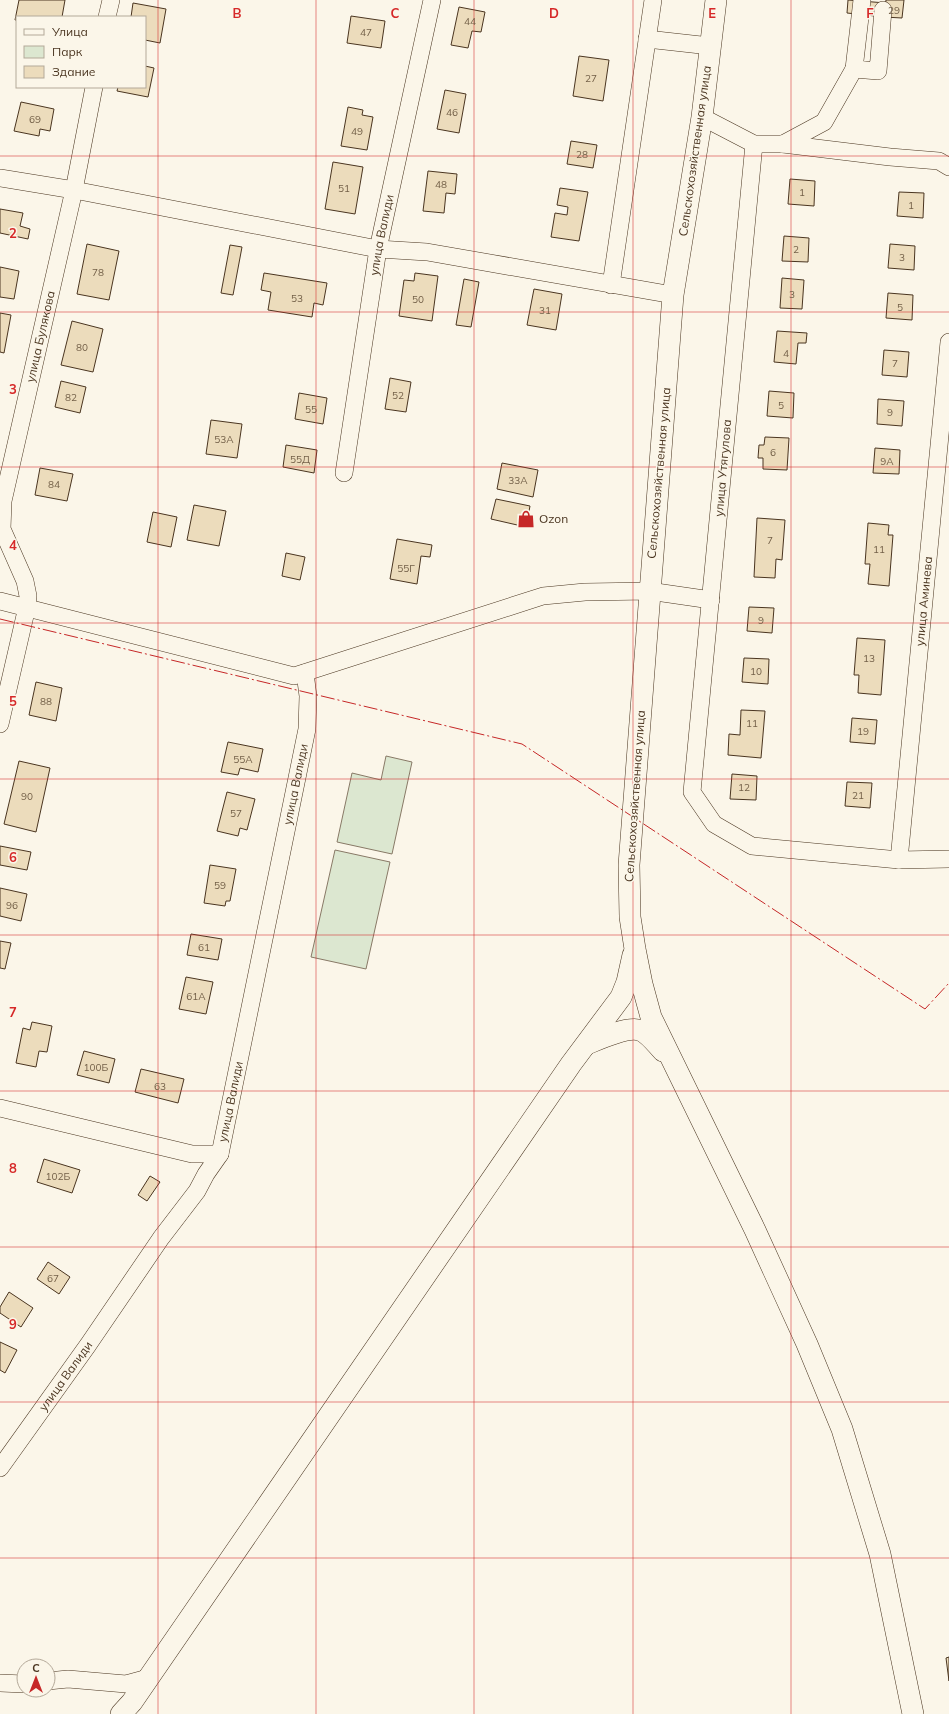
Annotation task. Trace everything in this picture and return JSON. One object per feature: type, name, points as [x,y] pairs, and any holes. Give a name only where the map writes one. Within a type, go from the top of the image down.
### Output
[{"type":"main road","name":"Сельскохозяйственная улица","points":[[716,0],[702,117],[673,295],[629,865],[630,917],[642,984],[651,1016],[755,1230],[807,1344],[842,1429],[880,1554],[913,1714]]},
{"type":"main road","points":[[121,1714],[132,1702],[571,1064],[621,997],[627,982],[635,949]]},
{"type":"main road","points":[[587,1044],[624,1032],[633,1030],[642,1031],[675,1065]]},
{"type":"street","points":[[107,16],[111,0]]},
{"type":"street","name":"улица Валиди","points":[[344,473],[378,249],[432,0]]},
{"type":"street","points":[[611,285],[653,0]]},
{"type":"street","points":[[783,144],[824,122],[854,69],[862,0]]},
{"type":"street","points":[[854,69],[878,71],[883,10]]},
{"type":"street","points":[[648,39],[710,46]]},
{"type":"street","name":"улица Булякова","points":[[0,724],[27,607],[28,596],[25,581],[2,529],[3,501],[74,190],[94,88]]},
{"type":"street","points":[[702,117],[754,144],[783,144],[890,157],[939,161],[949,167]]},
{"type":"street","name":"улица Утягулова","points":[[754,144],[692,792],[714,824],[752,846],[899,860]]},
{"type":"street","points":[[0,178],[74,190],[378,249],[427,252],[673,295]]},
{"type":"street","name":"улица Аминева","points":[[899,860],[949,342]]},
{"type":"street","points":[[0,601],[294,676],[543,596],[585,592],[649,591],[711,600]]},
{"type":"street","name":"улица Валиди","points":[[0,1468],[88,1345],[161,1238],[197,1191],[206,1174],[220,1154],[307,729],[308,696],[305,672]]},
{"type":"street","points":[[899,860],[949,859]]},
{"type":"street","points":[[0,1108],[192,1154],[220,1154]]},
{"type":"street","points":[[56,1680],[68,1679],[126,1684],[148,1678]]},
{"type":"street","points":[[0,1684],[16,1684]]},
{"type":"green space","points":[[386,756],[412,762],[392,854],[337,842],[352,773],[381,780]]},
{"type":"green space","points":[[335,850],[390,862],[366,969],[311,957]]},
{"type":"building","points":[[19,0],[65,0],[62,16],[16,16],[15,20]]},
{"type":"building","points":[[848,0],[886,3],[884,17],[847,13]]},
{"type":"building","points":[[886,0],[904,0],[902,18],[884,17]]},
{"type":"building","points":[[133,3],[166,9],[160,43],[146,40],[146,16],[131,16]]},
{"type":"building","points":[[459,7],[485,12],[481,32],[472,31],[468,48],[451,45]]},
{"type":"building","points":[[351,16],[385,21],[381,48],[347,43]]},
{"type":"building","points":[[579,56],[609,60],[603,101],[573,96]]},
{"type":"building","points":[[146,66],[154,68],[148,97],[117,91],[118,88],[146,88]]},
{"type":"building","points":[[445,90],[466,94],[459,133],[437,129]]},
{"type":"building","points":[[21,102],[54,109],[50,131],[40,129],[39,136],[14,131]]},
{"type":"building","points":[[348,107],[363,110],[362,115],[373,117],[367,150],[341,146]]},
{"type":"building","points":[[571,141],[597,145],[593,168],[567,164]]},
{"type":"building","points":[[333,162],[363,167],[355,214],[325,209]]},
{"type":"building","points":[[428,171],[457,174],[455,194],[446,193],[444,213],[423,211]]},
{"type":"building","points":[[790,179],[815,181],[814,206],[788,204]]},
{"type":"building","points":[[560,188],[588,192],[579,241],[551,237],[555,213],[567,215],[568,207],[557,205]]},
{"type":"building","points":[[899,192],[924,193],[923,218],[897,216]]},
{"type":"building","points":[[0,209],[23,213],[20,226],[30,229],[28,239],[0,233]]},
{"type":"building","points":[[784,236],[809,238],[808,262],[782,261]]},
{"type":"building","points":[[87,244],[119,251],[109,300],[77,294]]},
{"type":"building","points":[[890,244],[915,246],[914,270],[888,268]]},
{"type":"building","points":[[230,245],[242,247],[233,295],[221,293]]},
{"type":"building","points":[[0,267],[19,271],[14,299],[0,297]]},
{"type":"building","points":[[264,273],[327,283],[323,305],[314,303],[312,317],[268,310],[271,292],[261,290]]},
{"type":"building","points":[[415,273],[438,276],[432,321],[399,316],[404,280],[414,281]]},
{"type":"building","points":[[782,278],[804,280],[802,309],[780,308]]},
{"type":"building","points":[[464,279],[479,282],[471,327],[456,325]]},
{"type":"building","points":[[534,289],[562,294],[556,330],[527,325]]},
{"type":"building","points":[[888,293],[913,295],[912,320],[886,318]]},
{"type":"building","points":[[0,313],[11,315],[4,353],[0,352]]},
{"type":"building","points":[[72,321],[103,329],[93,372],[61,365]]},
{"type":"building","points":[[777,331],[807,333],[806,343],[798,343],[796,364],[774,362]]},
{"type":"building","points":[[884,350],[909,352],[907,377],[882,375]]},
{"type":"building","points":[[390,378],[411,382],[406,412],[385,409]]},
{"type":"building","points":[[61,381],[86,387],[80,413],[55,407]]},
{"type":"building","points":[[769,391],[794,393],[793,418],[767,416]]},
{"type":"building","points":[[299,393],[327,398],[323,424],[295,419]]},
{"type":"building","points":[[878,399],[904,401],[902,426],[877,424]]},
{"type":"building","points":[[211,420],[242,424],[237,458],[206,454]]},
{"type":"building","points":[[765,437],[789,438],[787,470],[763,469],[763,458],[758,458],[759,445],[764,445]]},
{"type":"building","points":[[286,445],[317,450],[314,473],[283,467]]},
{"type":"building","points":[[875,448],[900,450],[899,474],[873,473]]},
{"type":"building","points":[[502,463],[538,470],[533,497],[497,489]]},
{"type":"building","points":[[40,468],[73,474],[67,501],[35,495]]},
{"type":"building","points":[[496,499],[530,506],[526,527],[491,519]]},
{"type":"building","points":[[194,505],[226,511],[219,546],[187,540]]},
{"type":"building","points":[[153,512],[177,517],[171,547],[147,542]]},
{"type":"building","points":[[757,518],[785,520],[782,560],[776,559],[775,578],[754,577]]},
{"type":"building","points":[[868,523],[889,525],[888,535],[893,535],[889,586],[868,584],[870,564],[865,564]]},
{"type":"building","points":[[397,539],[432,545],[430,557],[421,556],[417,584],[390,579]]},
{"type":"building","points":[[286,553],[305,557],[300,580],[282,576]]},
{"type":"building","points":[[749,607],[774,608],[772,633],[747,631]]},
{"type":"building","points":[[857,638],[885,640],[881,695],[858,693],[859,675],[854,675]]},
{"type":"building","points":[[744,658],[769,659],[768,684],[742,682]]},
{"type":"building","points":[[36,682],[62,688],[56,721],[29,715]]},
{"type":"building","points":[[741,710],[765,711],[761,758],[728,755],[729,734],[740,735]]},
{"type":"building","points":[[852,718],[877,720],[875,744],[850,742]]},
{"type":"building","points":[[228,742],[263,749],[258,772],[240,768],[238,775],[221,772]]},
{"type":"building","points":[[19,761],[50,768],[36,832],[4,824]]},
{"type":"building","points":[[732,774],[757,776],[756,800],[730,799]]},
{"type":"building","points":[[847,782],[872,783],[870,808],[845,806]]},
{"type":"building","points":[[227,792],[255,799],[247,830],[240,828],[238,836],[217,831]]},
{"type":"building","points":[[0,846],[31,852],[27,870],[0,865]]},
{"type":"building","points":[[210,865],[236,869],[230,901],[226,901],[225,906],[204,903]]},
{"type":"building","points":[[0,888],[27,894],[21,921],[0,916]]},
{"type":"building","points":[[191,934],[222,939],[218,960],[187,955]]},
{"type":"building","points":[[0,941],[11,943],[5,969],[0,968]]},
{"type":"building","points":[[186,977],[213,982],[206,1014],[179,1009]]},
{"type":"building","points":[[32,1022],[52,1026],[47,1052],[39,1051],[36,1067],[16,1063],[23,1028],[30,1030]]},
{"type":"building","points":[[84,1051],[115,1059],[109,1083],[77,1075]]},
{"type":"building","points":[[141,1069],[184,1079],[178,1103],[135,1092]]},
{"type":"building","points":[[44,1159],[80,1170],[72,1193],[37,1182]]},
{"type":"building","points":[[150,1176],[160,1182],[147,1201],[138,1195]]},
{"type":"building","points":[[48,1262],[70,1277],[59,1294],[37,1279]]},
{"type":"building","points":[[9,1292],[33,1308],[21,1327],[0,1313],[0,1307]]},
{"type":"building","points":[[0,1342],[17,1350],[5,1373],[0,1370]]},
{"type":"building","points":[[949,1657],[949,1681],[946,1658]]},
{"type":"power","points":[[0,619],[522,744],[925,1009],[949,983]]},
{"type":"place","name":"Ozon","points":[[526,519]]}]
